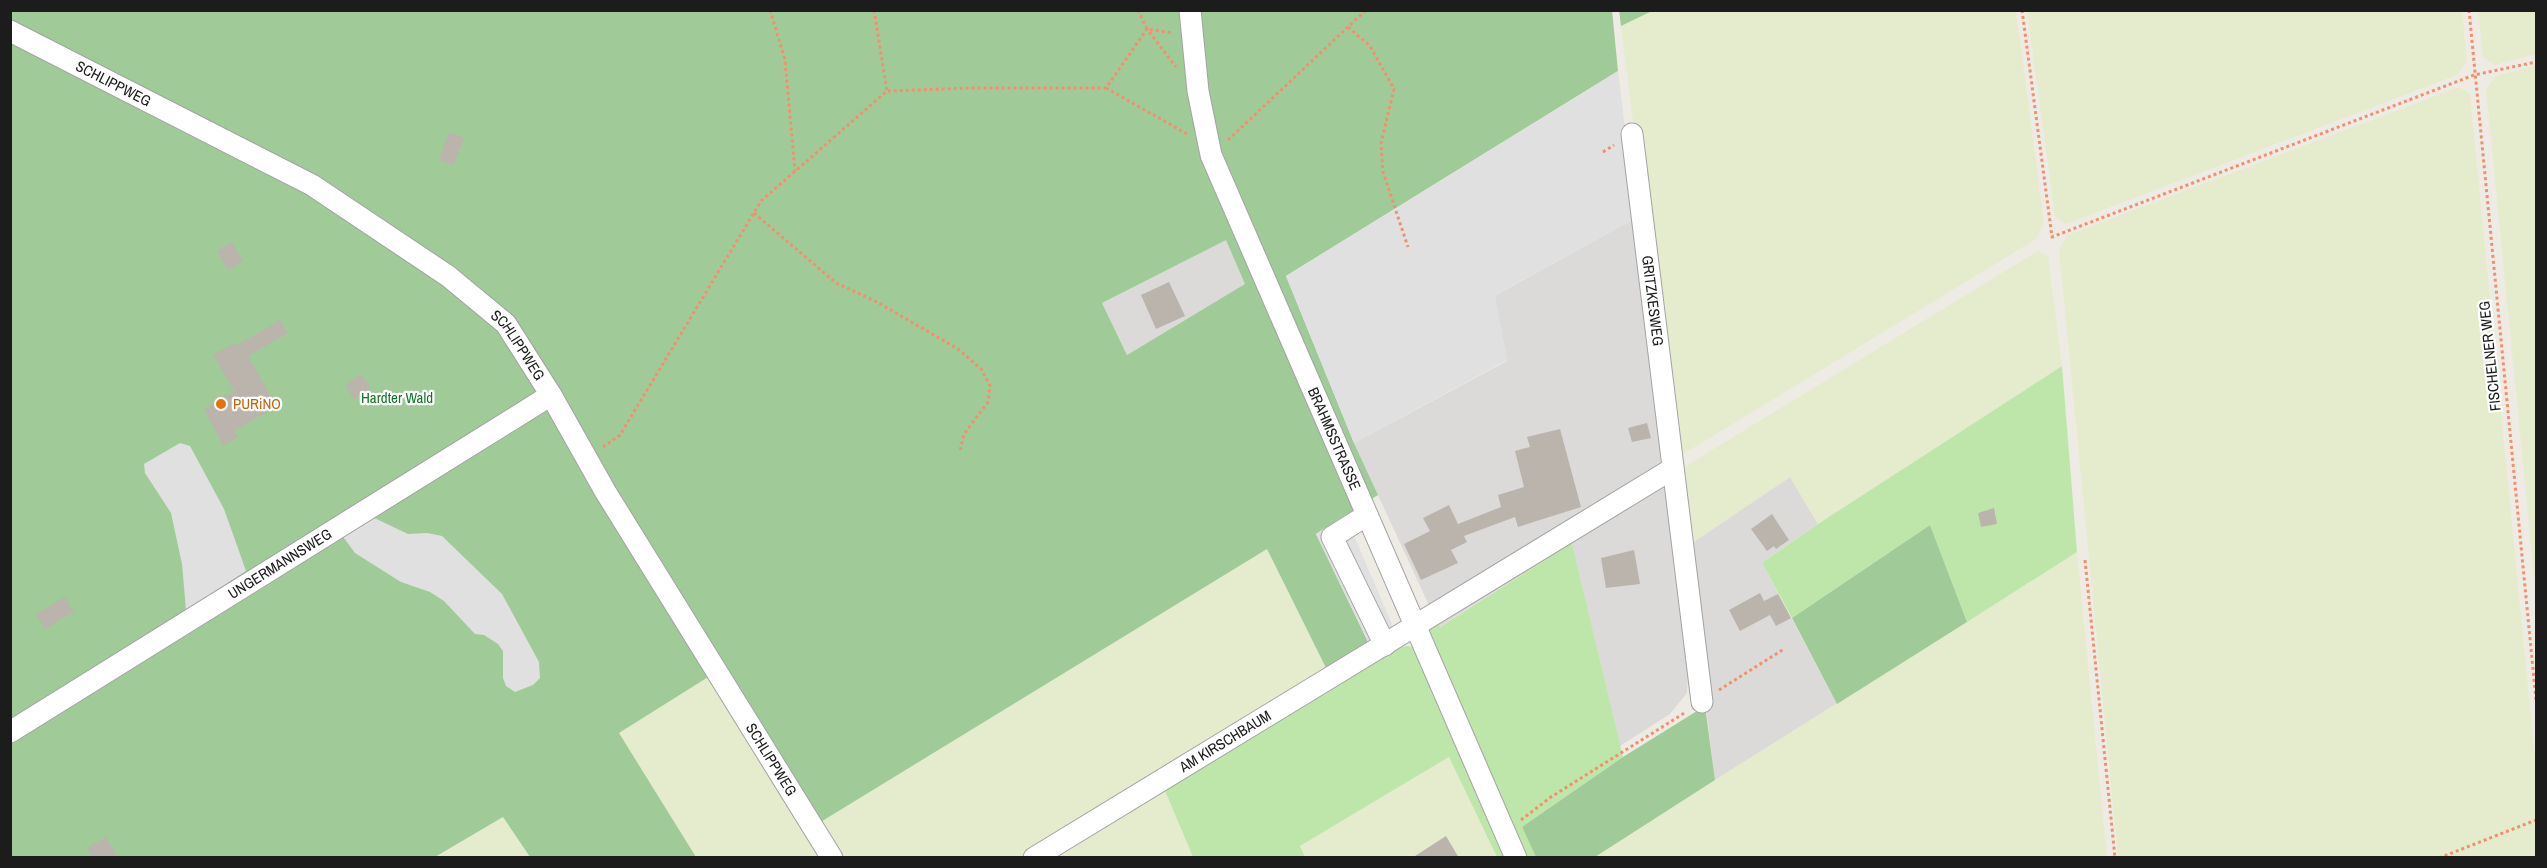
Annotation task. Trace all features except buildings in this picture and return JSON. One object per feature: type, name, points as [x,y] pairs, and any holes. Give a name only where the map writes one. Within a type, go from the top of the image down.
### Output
[{"type":"street","name":"BRAHMSSTRASSE","points":[[1190,10],[1198,91],[1211,155],[1516,858]]},
{"type":"street","name":"SCHLIPPWEG","points":[[10,31],[312,185],[448,276],[506,324],[832,858]]},
{"type":"street","name":"GRITZKESWEG","points":[[1632,134],[1702,702]]},
{"type":"street","name":"UNGERMANNSWEG","points":[[10,732],[550,395]]},
{"type":"street","points":[[1416,626],[1672,469]]},
{"type":"street","points":[[1367,515],[1332,537],[1385,645]]},
{"type":"street","name":"AM KIRSCHBAUM","points":[[1034,858],[1416,626]]},
{"type":"path","points":[[770,10],[785,60],[795,171]]},
{"type":"path","points":[[874,10],[887,91]]},
{"type":"path","points":[[1138,10],[1147,29],[1177,69]]},
{"type":"path","points":[[1211,155],[1366,10]]},
{"type":"path","points":[[2022,10],[2052,237],[2475,75],[2536,62]]},
{"type":"path","name":"FISCHELNER WEG","points":[[2469,10],[2536,700]]},
{"type":"path","points":[[1348,27],[1370,46],[1394,90],[1381,143],[1383,172],[1408,247]]},
{"type":"path","points":[[1106,88],[1147,29]]},
{"type":"path","points":[[1147,29],[1193,36]]},
{"type":"path","points":[[587,459],[620,435],[761,201],[887,91],[970,87],[1106,88],[1188,135],[1186,125]]},
{"type":"path","points":[[754,213],[836,283],[877,302],[958,349],[982,370],[990,386],[988,402],[964,434],[960,451]]},
{"type":"path","points":[[2085,560],[2115,858]]},
{"type":"path","points":[[1505,832],[1551,796],[1784,649]]},
{"type":"path","points":[[2439,858],[2536,820]]},
{"type":"shaded area","points":[[1618,71],[1636,218],[1495,295],[1507,360],[1354,443],[1286,276]]},
{"type":"shaded area","points":[[1636,218],[1688,670],[1687,693],[1670,714],[1620,746],[1572,543],[1439,627],[1354,443],[1507,361],[1494,296]]},
{"type":"shaded area","points":[[1226,239],[1246,284],[1127,355],[1102,303]]},
{"type":"shaded area","points":[[180,443],[190,446],[224,509],[246,571],[186,610],[182,564],[171,513],[145,473],[144,464]]},
{"type":"shaded area","points":[[1790,477],[1818,524],[1762,563],[1837,704],[1715,780],[1686,547]]},
{"type":"shaded area","points":[[368,515],[408,534],[427,533],[442,536],[502,594],[539,662],[540,678],[533,685],[515,692],[506,686],[503,678],[503,651],[498,644],[484,635],[475,634],[444,601],[430,592],[401,582],[355,553],[341,534]]},
{"type":"shaded area","points":[[1345,515],[1395,631],[1370,646],[1316,534]]},
{"type":"green space","name":"Hardter Wald","points":[[1612,10],[1618,71],[1286,276],[1354,443],[1378,495],[1316,534],[1370,646],[1328,672],[1267,549],[819,823],[713,674],[619,733],[696,857],[530,857],[503,817],[435,857],[11,858],[10,11]],"holes":[[[1226,240],[1245,284],[1127,355],[1102,303]]]},
{"type":"green space","points":[[1619,10],[1652,10],[1652,11],[1621,26]]},
{"type":"green space","points":[[1652,10],[2016,11],[2044,222],[2036,239],[1685,453],[1674,447],[1621,26]]},
{"type":"green space","points":[[2027,11],[2462,11],[2467,61],[2457,75],[2066,224],[2055,217]]},
{"type":"green space","points":[[2478,11],[2536,11],[2536,54],[2495,65],[2483,57]]},
{"type":"green space","points":[[2536,65],[2536,596],[2486,89],[2496,76]]},
{"type":"green space","points":[[2459,87],[2470,94],[2536,770],[2536,857],[2118,857],[2059,249],[2068,235]]},
{"type":"green space","points":[[2038,251],[2048,256],[2062,366],[1818,524],[1790,477],[1686,547],[1678,482],[1686,466]]},
{"type":"green space","points":[[2062,366],[2077,552],[1967,622],[1930,525],[1792,618],[1762,563],[1818,524]]},
{"type":"green space","points":[[1930,525],[1967,622],[1837,704],[1792,618]]},
{"type":"green space","points":[[1572,543],[1623,757],[1522,827],[1536,857],[1526,857],[1427,632],[1436,621],[1440,627]]},
{"type":"green space","points":[[1267,549],[1328,672],[1023,857],[840,857],[819,823]]},
{"type":"green space","points":[[2077,552],[2107,857],[1595,857],[1715,780]]},
{"type":"green space","points":[[1414,647],[1509,857],[1497,857],[1449,757],[1300,846],[1305,857],[1193,857],[1163,786],[1397,648]]},
{"type":"green space","points":[[713,674],[823,857],[696,857],[619,733]]},
{"type":"green space","points":[[1705,706],[1715,780],[1595,857],[1536,857],[1522,827],[1623,757]]},
{"type":"green space","points":[[1450,757],[1497,857],[1305,857],[1300,846]]},
{"type":"green space","points":[[1163,786],[1193,857],[1046,858]]},
{"type":"green space","points":[[503,817],[530,857],[435,858]]},
{"type":"place","name":"PURiNO","points":[[221,404]]}]
